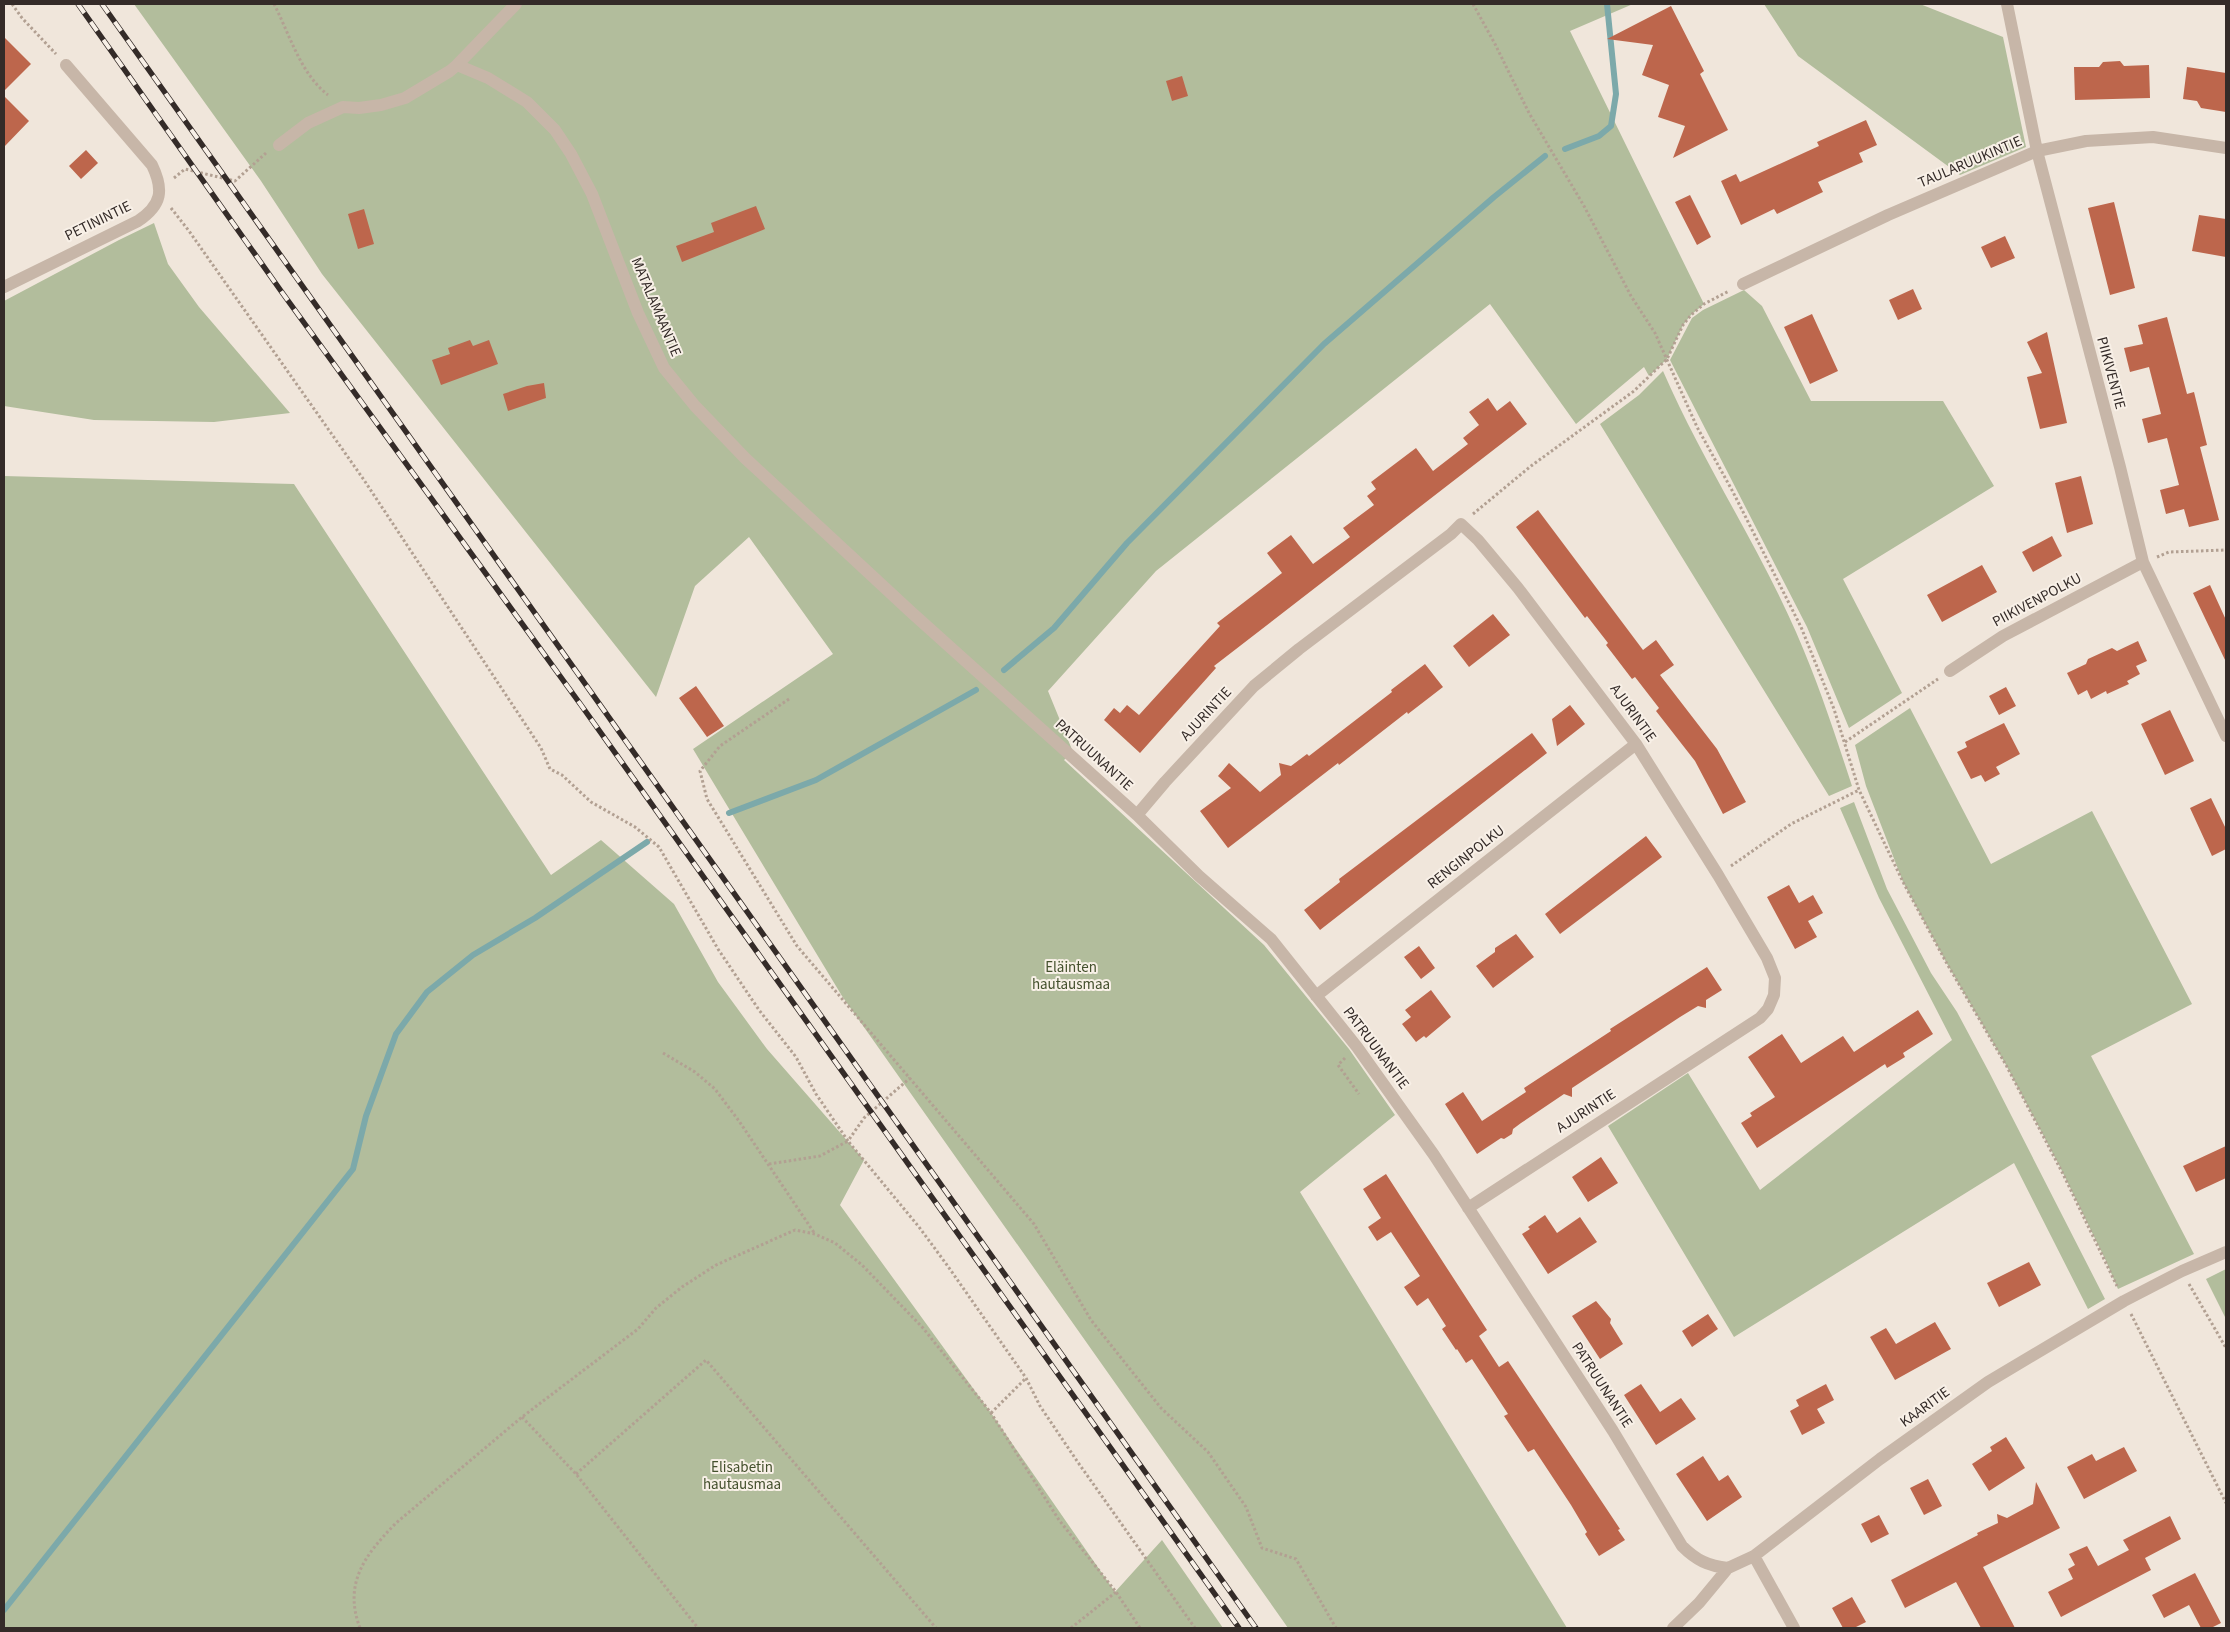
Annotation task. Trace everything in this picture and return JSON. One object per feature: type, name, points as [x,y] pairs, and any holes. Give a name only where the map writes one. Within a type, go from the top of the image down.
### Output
[{"type":"street","points":[[276,147],[308,123],[343,107],[359,108],[381,105],[405,98],[457,65],[516,4]]},
{"type":"street","name":"PIIKIVENTIE","points":[[2007,4],[2037,151],[2143,562],[2226,736]]},
{"type":"street","points":[[66,65],[152,165],[158,178],[159,194]]},
{"type":"street","name":"MATALAMAANTIE","points":[[457,65],[488,78],[527,102],[555,130],[592,194],[638,313],[664,368],[694,406],[746,458],[911,612]]},
{"type":"street","name":"TAULARUUKINTIE","points":[[1743,284],[1888,215],[2037,151],[2086,140],[2153,137],[2226,148]]},
{"type":"street","name":"PETININTIE","points":[[4,287],[138,221],[150,213],[159,194]]},
{"type":"street","name":"AJURINTIE","points":[[1137,815],[1254,686],[1299,648],[1451,534],[1461,524],[1478,540],[1518,588],[1636,744],[1718,875],[1767,958],[1775,978],[1774,995],[1768,1009],[1760,1018],[1468,1208]]},
{"type":"street","name":"PIIKIVENPOLKU","points":[[1950,671],[2003,636],[2143,562]]},
{"type":"street","name":"PATRUUNANTIE","points":[[911,612],[1137,815],[1199,876],[1271,939],[1357,1047],[1434,1155],[1613,1431],[1682,1546],[1694,1558],[1712,1567],[1728,1568]]},
{"type":"street","name":"RENGINPOLKU","points":[[1316,996],[1636,744]]},
{"type":"street","name":"KAARITIE","points":[[1673,1628],[1699,1603],[1728,1568],[1754,1556],[1880,1459],[1988,1382],[2124,1301],[2182,1271],[2226,1252]]},
{"type":"street","points":[[1754,1556],[1794,1628]]},
{"type":"path","points":[[12,4],[22,18],[66,65]]},
{"type":"path","points":[[274,4],[301,62],[320,89],[343,107]]},
{"type":"path","points":[[1473,4],[1496,44],[1529,113],[1584,206],[1619,275],[1655,333],[1697,427],[1733,492],[1801,628],[1845,742],[1859,790],[1903,882],[1955,978],[2006,1065],[2062,1172],[2124,1301],[2226,1503]]},
{"type":"path","points":[[276,147],[258,159],[235,182],[185,169],[159,194],[190,231],[364,480],[541,748],[550,769],[562,775],[591,802],[635,827],[659,847],[718,949],[759,1010],[796,1057],[816,1094],[848,1141],[919,1227],[1026,1378],[1051,1422],[1195,1628]]},
{"type":"path","points":[[1461,524],[1531,466],[1634,391],[1667,358],[1683,326],[1691,315],[1704,304],[1743,284]]},
{"type":"path","points":[[2143,562],[2169,552],[2226,550]]},
{"type":"path","points":[[1845,742],[1950,671]]},
{"type":"path","points":[[790,699],[720,746],[705,764],[700,771],[707,799],[797,946],[1034,1224],[1097,1328],[1161,1408],[1208,1452],[1246,1507],[1262,1548],[1296,1559],[1336,1628]]},
{"type":"path","points":[[1718,875],[1791,824],[1859,790]]},
{"type":"path","points":[[1357,1047],[1338,1065],[1359,1094]]},
{"type":"path","points":[[663,1053],[695,1072],[715,1089],[815,1234]]},
{"type":"path","points":[[768,1164],[820,1156],[848,1141],[864,1118],[910,1078]]},
{"type":"path","points":[[360,1628],[354,1613],[354,1582],[361,1566],[377,1542],[433,1491],[522,1417],[638,1329],[656,1308],[682,1287],[716,1265],[795,1230],[815,1234],[835,1243],[862,1265],[923,1328],[991,1413],[1059,1520],[1116,1592],[1140,1628]]},
{"type":"path","points":[[2182,1271],[2226,1348]]},
{"type":"path","points":[[576,1474],[706,1360],[936,1628]]},
{"type":"path","points":[[991,1413],[1026,1378]]},
{"type":"path","points":[[522,1417],[576,1474],[698,1628]]},
{"type":"path","points":[[1071,1628],[1116,1592]]},
{"type":"green space","name":"Eläinten hautausmaa","points":[[134,4],[1633,4],[1570,31],[1704,304],[1683,325],[1667,359],[1649,376],[1644,367],[1576,424],[1490,304],[1156,571],[1048,691],[1073,752],[1064,760],[1264,945],[1349,1049],[1395,1115],[1300,1192],[1567,1628],[1288,1628],[842,996],[693,749],[833,654],[749,537],[695,586],[656,697],[322,274],[261,181]]},
{"type":"green space","points":[[1764,4],[1920,4],[2003,37],[2026,147],[1960,175],[1798,56]]},
{"type":"green space","points":[[154,223],[168,264],[199,307],[290,413],[214,422],[94,420],[4,406],[4,301]]},
{"type":"green space","points":[[1744,290],[1762,306],[1811,401],[1943,401],[1994,486],[1843,579],[1902,693],[1849,728],[1807,627],[1670,360],[1692,318],[1703,310]]},
{"type":"green space","points":[[1663,371],[1695,437],[1781,599],[1812,670],[1852,786],[1829,796],[1600,424],[1639,395]]},
{"type":"green space","name":"Elisabetin hautausmaa","points":[[4,476],[294,484],[551,875],[601,840],[674,904],[718,982],[767,1049],[864,1160],[840,1205],[991,1413],[1115,1592],[1162,1540],[1223,1628],[4,1628]]},
{"type":"green space","points":[[1910,708],[1991,864],[2092,811],[2192,1004],[2091,1056],[2194,1254],[2118,1289],[2060,1167],[2006,1065],[1946,962],[1903,882],[1866,786],[1855,745]]},
{"type":"green space","points":[[1854,802],[1887,889],[1931,973],[1957,1012],[1989,1072],[2105,1299],[2088,1309],[2014,1163],[1734,1337],[1608,1126],[1688,1073],[1760,1190],[1952,1040],[1879,898],[1840,808]]},
{"type":"green space","points":[[2226,1269],[2226,1319],[2206,1279]]},
{"type":"building","points":[[1671,6],[1704,71],[1700,74],[1728,130],[1673,158],[1685,126],[1658,117],[1669,85],[1642,75],[1653,45],[1607,39]]},
{"type":"building","points":[[4,37],[31,64],[4,91]]},
{"type":"building","points":[[2120,61],[2124,66],[2149,65],[2150,98],[2075,100],[2074,67],[2099,67],[2103,62]]},
{"type":"building","points":[[2187,67],[2226,73],[2226,112],[2201,108],[2197,101],[2183,99]]},
{"type":"building","points":[[1182,76],[1188,96],[1172,101],[1166,81]]},
{"type":"building","points":[[4,96],[29,121],[4,147]]},
{"type":"building","points":[[1866,120],[1877,145],[1859,153],[1863,162],[1818,182],[1823,192],[1777,214],[1774,209],[1741,225],[1721,181],[1736,174],[1740,182],[1819,146],[1817,142]]},
{"type":"building","points":[[86,150],[98,163],[81,179],[69,166]]},
{"type":"building","points":[[1690,195],[1711,237],[1697,245],[1675,202]]},
{"type":"building","points":[[2114,202],[2135,288],[2110,295],[2088,208]]},
{"type":"building","points":[[756,206],[765,229],[682,262],[676,246],[714,232],[711,223]]},
{"type":"building","points":[[364,209],[374,244],[358,249],[348,214]]},
{"type":"building","points":[[2199,215],[2226,219],[2226,257],[2192,251]]},
{"type":"building","points":[[2005,236],[2015,258],[1991,268],[1981,247]]},
{"type":"building","points":[[1913,289],[1922,309],[1898,320],[1889,300]]},
{"type":"building","points":[[1812,314],[1838,371],[1810,384],[1784,327]]},
{"type":"building","points":[[2167,317],[2187,394],[2194,392],[2207,445],[2200,447],[2219,520],[2189,527],[2184,509],[2166,514],[2160,490],[2179,485],[2167,438],[2148,443],[2142,419],[2161,414],[2149,367],[2130,372],[2124,348],[2143,344],[2138,325]]},
{"type":"building","points":[[2047,332],[2067,423],[2040,429],[2027,377],[2042,373],[2027,342]]},
{"type":"building","points":[[470,340],[473,346],[489,340],[498,364],[441,385],[432,360],[450,354],[448,348]]},
{"type":"building","points":[[544,383],[546,398],[508,411],[503,394],[527,386]]},
{"type":"building","points":[[1488,398],[1497,411],[1510,401],[1527,424],[1214,666],[1216,668],[1140,753],[1104,720],[1114,708],[1120,713],[1127,705],[1139,715],[1220,626],[1217,623],[1282,573],[1267,553],[1291,535],[1313,564],[1350,537],[1343,528],[1374,505],[1367,496],[1376,489],[1371,482],[1416,448],[1433,471],[1468,444],[1463,438],[1479,425],[1469,412]]},
{"type":"building","points":[[2081,476],[2093,524],[2067,533],[2055,483]]},
{"type":"building","points":[[1538,510],[1643,650],[1656,640],[1674,665],[1660,675],[1717,749],[1746,802],[1723,814],[1695,761],[1656,711],[1659,708],[1635,677],[1632,679],[1606,645],[1608,643],[1587,616],[1585,618],[1516,527]]},
{"type":"building","points":[[2052,536],[2062,556],[2033,572],[2022,552]]},
{"type":"building","points":[[1982,565],[1997,592],[1942,622],[1927,595]]},
{"type":"building","points":[[2210,585],[2226,620],[2226,662],[2193,593]]},
{"type":"building","points":[[1493,614],[1510,635],[1469,667],[1453,646]]},
{"type":"building","points":[[2138,641],[2147,661],[2136,666],[2140,674],[2127,681],[2129,684],[2107,694],[2106,691],[2091,699],[2087,690],[2078,695],[2067,673],[2086,664],[2088,659],[2112,648],[2117,651]]},
{"type":"building","points":[[1425,664],[1443,687],[1408,714],[1407,712],[1339,765],[1338,763],[1228,848],[1200,811],[1231,788],[1218,776],[1229,763],[1260,792],[1281,775],[1279,763],[1291,766],[1307,754],[1309,756]]},
{"type":"building","points":[[696,686],[724,726],[707,737],[679,698]]},
{"type":"building","points":[[2006,687],[2016,706],[1999,715],[1989,696]]},
{"type":"building","points":[[1570,705],[1585,724],[1557,746],[1552,719]]},
{"type":"building","points":[[2170,710],[2194,761],[2165,775],[2141,724]]},
{"type":"building","points":[[2004,723],[2020,754],[1996,767],[2000,774],[1985,782],[1981,775],[1971,779],[1957,752],[1967,747],[1965,742]]},
{"type":"building","points":[[1532,733],[1547,753],[1320,930],[1304,910],[1340,882],[1339,879]]},
{"type":"building","points":[[2211,798],[2226,829],[2226,849],[2212,856],[2190,808]]},
{"type":"building","points":[[1646,836],[1662,857],[1560,934],[1545,914]]},
{"type":"building","points":[[1789,885],[1799,903],[1813,895],[1823,913],[1808,921],[1817,937],[1795,949],[1767,897]]},
{"type":"building","points":[[1516,934],[1534,957],[1493,988],[1476,966],[1495,952],[1495,948]]},
{"type":"building","points":[[1419,946],[1435,968],[1421,979],[1404,957]]},
{"type":"building","points":[[1707,967],[1722,990],[1706,1000],[1706,1008],[1698,1006],[1680,1017],[1572,1088],[1572,1097],[1564,1094],[1513,1129],[1512,1134],[1504,1139],[1501,1138],[1477,1154],[1445,1104],[1463,1092],[1482,1121],[1526,1092],[1524,1088],[1611,1031],[1610,1029]]},
{"type":"building","points":[[1431,990],[1451,1017],[1426,1038],[1424,1036],[1416,1042],[1402,1024],[1411,1017],[1405,1010]]},
{"type":"building","points":[[1918,1010],[1933,1034],[1903,1053],[1905,1057],[1887,1068],[1885,1064],[1757,1148],[1741,1123],[1752,1116],[1750,1113],[1775,1097],[1748,1057],[1782,1034],[1801,1063],[1843,1036],[1854,1052]]},
{"type":"building","points":[[2226,1146],[2226,1178],[2196,1192],[2183,1166]]},
{"type":"building","points":[[1601,1157],[1618,1183],[1588,1202],[1572,1177]]},
{"type":"building","points":[[1386,1174],[1487,1330],[1479,1336],[1499,1367],[1508,1361],[1620,1529],[1618,1530],[1625,1540],[1599,1556],[1585,1534],[1587,1532],[1571,1505],[1534,1449],[1528,1452],[1504,1416],[1508,1414],[1472,1359],[1466,1363],[1442,1329],[1446,1326],[1428,1298],[1417,1306],[1404,1287],[1420,1276],[1391,1232],[1377,1241],[1368,1227],[1381,1218],[1363,1189]]},
{"type":"building","points":[[1545,1215],[1557,1233],[1580,1217],[1597,1242],[1548,1274],[1522,1234],[1530,1229],[1528,1227]]},
{"type":"building","points":[[2029,1262],[2041,1285],[1999,1307],[1987,1283]]},
{"type":"building","points":[[1596,1301],[1611,1319],[1610,1323],[1623,1344],[1600,1359],[1572,1316]]},
{"type":"building","points":[[1708,1314],[1718,1329],[1692,1347],[1682,1331]]},
{"type":"building","points":[[1935,1322],[1951,1349],[1895,1380],[1870,1337],[1886,1328],[1896,1344]]},
{"type":"building","points":[[1641,1384],[1660,1412],[1681,1398],[1696,1419],[1656,1445],[1624,1395]]},
{"type":"building","points":[[1826,1384],[1834,1400],[1817,1409],[1825,1423],[1802,1435],[1790,1411],[1799,1406],[1796,1400]]},
{"type":"building","points":[[2006,1437],[2025,1468],[1989,1491],[1972,1464],[1992,1451],[1990,1447]]},
{"type":"building","points":[[2124,1447],[2137,1471],[2084,1499],[2067,1467],[2092,1454],[2096,1461]]},
{"type":"building","points":[[1703,1456],[1719,1481],[1728,1475],[1742,1497],[1707,1521],[1676,1474]]},
{"type":"building","points":[[1928,1479],[1942,1506],[1924,1515],[1910,1488]]},
{"type":"building","points":[[2036,1482],[2060,1528],[1983,1567],[2015,1628],[1981,1628],[1956,1582],[1905,1608],[1891,1580],[1998,1523],[1997,1514],[2007,1518],[2033,1504]]},
{"type":"building","points":[[1879,1515],[1889,1534],[1871,1543],[1861,1524]]},
{"type":"building","points":[[2170,1516],[2181,1539],[2145,1558],[2151,1570],[2061,1617],[2048,1592],[2073,1579],[2068,1569],[2075,1565],[2069,1554],[2087,1546],[2098,1566],[2129,1550],[2123,1540]]},
{"type":"building","points":[[2195,1573],[2221,1623],[2211,1628],[2201,1628],[2189,1605],[2164,1618],[2152,1595]]},
{"type":"building","points":[[1852,1597],[1866,1622],[1854,1628],[1843,1628],[1832,1608]]},
{"type":"waterway","points":[[1565,149],[1599,136],[1611,126],[1616,94],[1607,4]]},
{"type":"waterway","points":[[1004,670],[1054,628],[1127,543],[1324,344],[1494,197],[1545,156]]},
{"type":"waterway","points":[[729,813],[816,780],[976,690]]},
{"type":"waterway","points":[[4,1610],[353,1169],[366,1116],[396,1034],[427,992],[473,955],[535,918],[647,842]]},
{"type":"railway","points":[[78,4],[281,291],[581,705],[1239,1628]]},
{"type":"railway","points":[[102,4],[1256,1628]]}]
